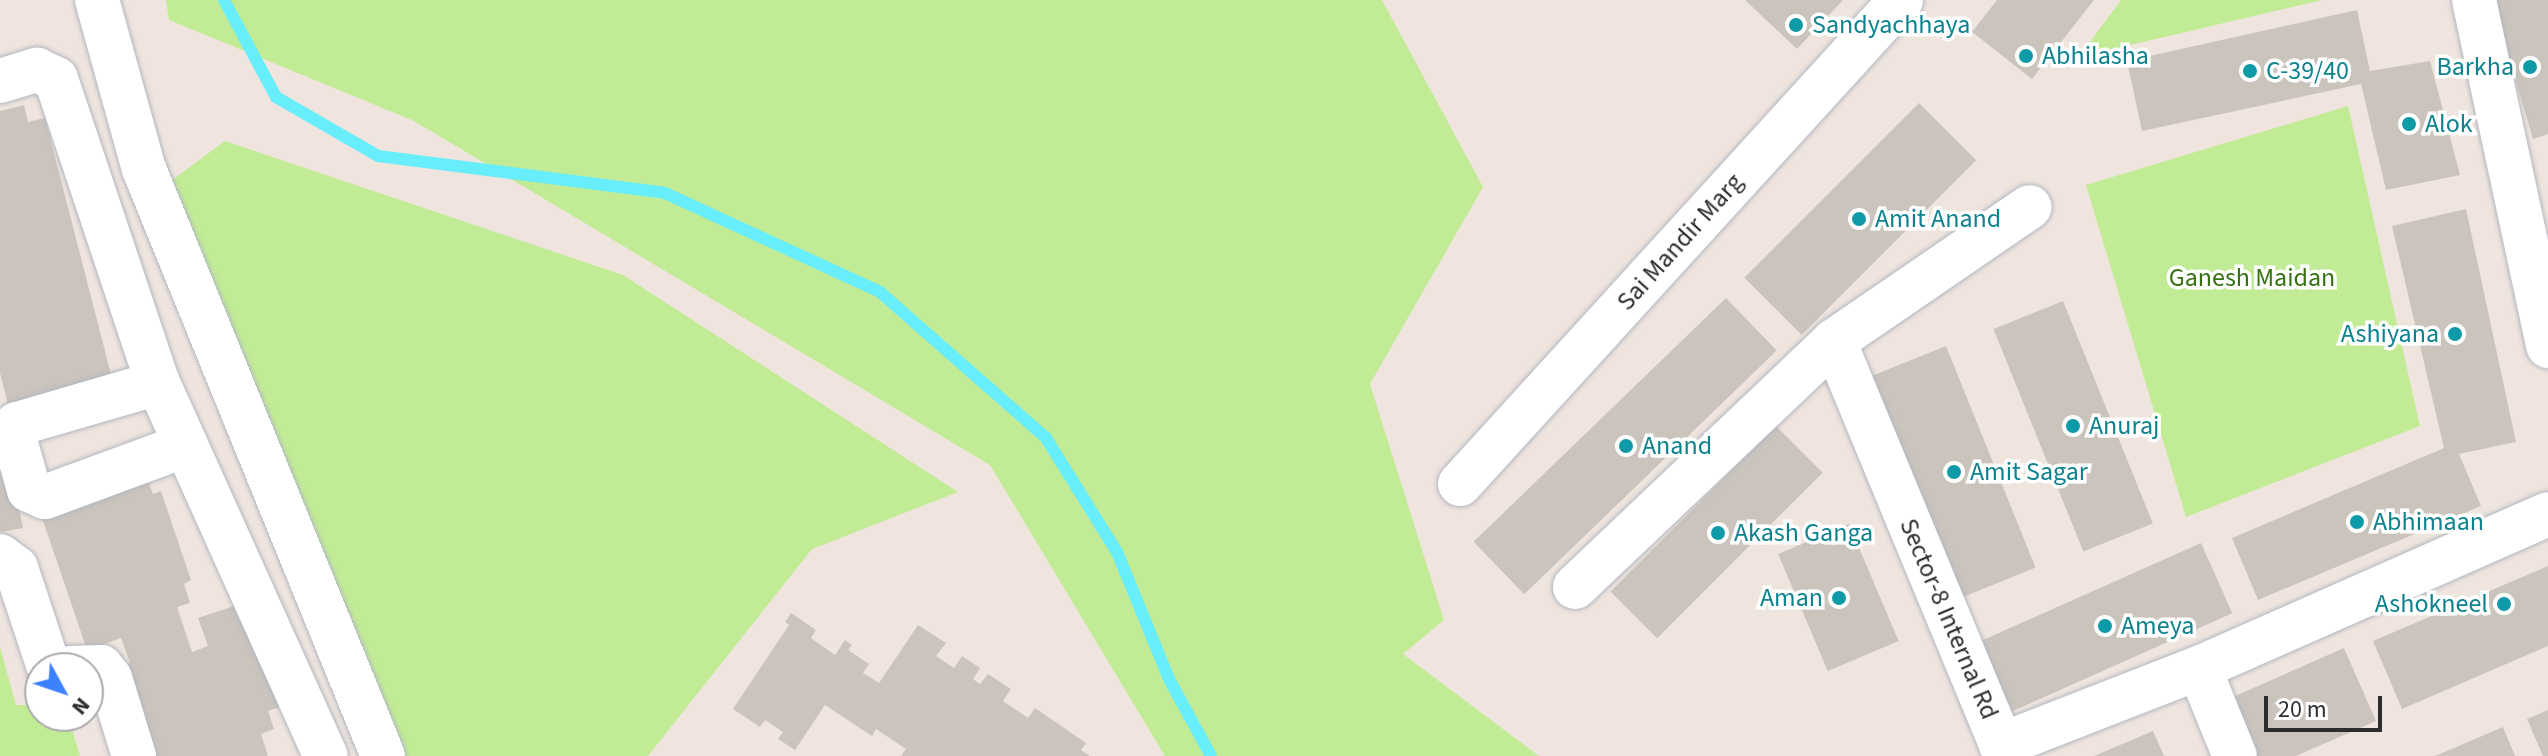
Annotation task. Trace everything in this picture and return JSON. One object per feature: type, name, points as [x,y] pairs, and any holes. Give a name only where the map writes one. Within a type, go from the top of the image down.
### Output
[{"type":"street","points":[[97,0],[144,169],[383,756]]},
{"type":"street","name":"Sai Mandir Marg","points":[[1460,484],[1901,0]]},
{"type":"street","points":[[2474,0],[2548,346]]},
{"type":"street","points":[[0,81],[37,70],[56,79],[158,383],[326,756]]},
{"type":"street","points":[[1575,587],[1834,341],[2030,207]]},
{"type":"street","name":"Sector-8 Internal Rd","points":[[1834,341],[2001,745],[2199,668],[2548,514]]},
{"type":"street","points":[[158,383],[17,424],[13,433],[29,490],[45,497],[186,445]]},
{"type":"street","points":[[0,556],[16,568],[44,652]]},
{"type":"street","points":[[2199,668],[2235,756]]},
{"type":"street","points":[[104,671],[110,678],[134,756]]},
{"type":"green space","points":[[166,0],[1382,0],[1483,187],[1370,384],[1444,620],[1403,654],[1539,756],[1165,756],[990,465],[414,121],[169,20]]},
{"type":"green space","points":[[2121,0],[2322,0],[2079,57]]},
{"type":"green space","name":"Ganesh Maidan","points":[[2348,106],[2420,426],[2186,517],[2086,185]]},
{"type":"green space","points":[[225,141],[623,275],[958,492],[812,549],[648,756],[394,756],[168,183]]},
{"type":"green space","points":[[0,647],[16,705],[24,705],[24,732],[73,732],[80,756],[0,756]]},
{"type":"building","name":"Sandyachhaya","points":[[1745,0],[1843,0],[1797,49]]},
{"type":"building","name":"Abhilasha","points":[[1997,0],[2094,0],[2032,79],[1972,32]]},
{"type":"building","name":"Barkha","points":[[2492,0],[2548,0],[2548,134],[2533,139]]},
{"type":"building","name":"C-39/40","points":[[2357,10],[2370,71],[2430,61],[2460,175],[2386,190],[2361,84],[2142,131],[2127,61]]},
{"type":"building","name":"Amit Anand","points":[[1919,103],[1976,160],[1802,335],[1744,278]]},
{"type":"building","points":[[24,105],[28,122],[45,118],[113,382],[9,409],[0,373],[0,111]]},
{"type":"building","points":[[2466,209],[2516,442],[2459,454],[2481,506],[2258,600],[2232,538],[2444,448],[2392,226]]},
{"type":"building","name":"Anand","points":[[1726,298],[1777,351],[1524,594],[1474,542]]},
{"type":"building","name":"Anuraj","points":[[2063,301],[2153,524],[2083,552],[1993,329]]},
{"type":"building","name":"Amit Sagar","points":[[1946,346],[2036,568],[1962,597],[1873,376]]},
{"type":"building","points":[[0,416],[23,528],[0,532]]},
{"type":"building","name":"Akash Ganga","points":[[1776,426],[1823,473],[1657,638],[1611,591]]},
{"type":"building","points":[[144,470],[153,494],[161,491],[191,580],[184,584],[190,603],[177,607],[192,652],[208,646],[198,618],[234,606],[240,622],[246,619],[285,705],[268,711],[274,729],[261,734],[268,756],[154,756],[123,665],[130,663],[121,638],[87,650],[39,509]]},
{"type":"building","name":"Aman","points":[[1849,524],[1899,641],[1828,671],[1778,554]]},
{"type":"building","name":"Ameya","points":[[2201,543],[2232,613],[2012,711],[1981,641]]},
{"type":"building","name":"Ashokneel","points":[[2548,566],[2548,646],[2402,709],[2373,641]]},
{"type":"building","points":[[791,613],[816,630],[811,638],[835,655],[845,640],[852,645],[848,650],[869,664],[863,673],[879,683],[918,625],[946,643],[936,656],[954,668],[962,656],[980,668],[973,679],[980,684],[988,674],[1011,689],[1003,701],[1028,718],[1035,708],[1086,743],[1081,750],[1090,756],[901,756],[906,749],[876,729],[872,736],[825,705],[795,750],[778,739],[783,732],[765,720],[760,727],[733,709],[789,625],[785,622]]},
{"type":"building","points":[[2344,648],[2376,721],[2296,756],[2248,756],[2224,701]]},
{"type":"building","points":[[2548,710],[2548,756],[2543,756],[2527,719]]},
{"type":"building","points":[[2503,727],[2515,756],[2435,756]]},
{"type":"building","points":[[2153,731],[2164,756],[2094,756]]},
{"type":"waterway","points":[[224,0],[276,97],[378,156],[665,193],[880,292],[1046,438],[1117,552],[1170,681],[1211,756]]},
{"type":"place","name":"Sandyachhaya","points":[[1796,25]]},
{"type":"place","name":"Abhilasha","points":[[2026,56]]},
{"type":"place","name":"Barkha","points":[[2530,67]]},
{"type":"place","name":"C-39/40","points":[[2250,71]]},
{"type":"place","name":"Alok","points":[[2409,124]]},
{"type":"place","name":"Amit Anand","points":[[1859,219]]},
{"type":"place","name":"Ashiyana","points":[[2455,334]]},
{"type":"place","name":"Anuraj","points":[[2073,426]]},
{"type":"place","name":"Anand","points":[[1626,446]]},
{"type":"place","name":"Amit Sagar","points":[[1954,472]]},
{"type":"place","name":"Abhimaan","points":[[2357,522]]},
{"type":"place","name":"Akash Ganga","points":[[1718,533]]},
{"type":"place","name":"Aman","points":[[1839,598]]},
{"type":"place","name":"Ashokneel","points":[[2504,604]]},
{"type":"place","name":"Ameya","points":[[2105,626]]}]
